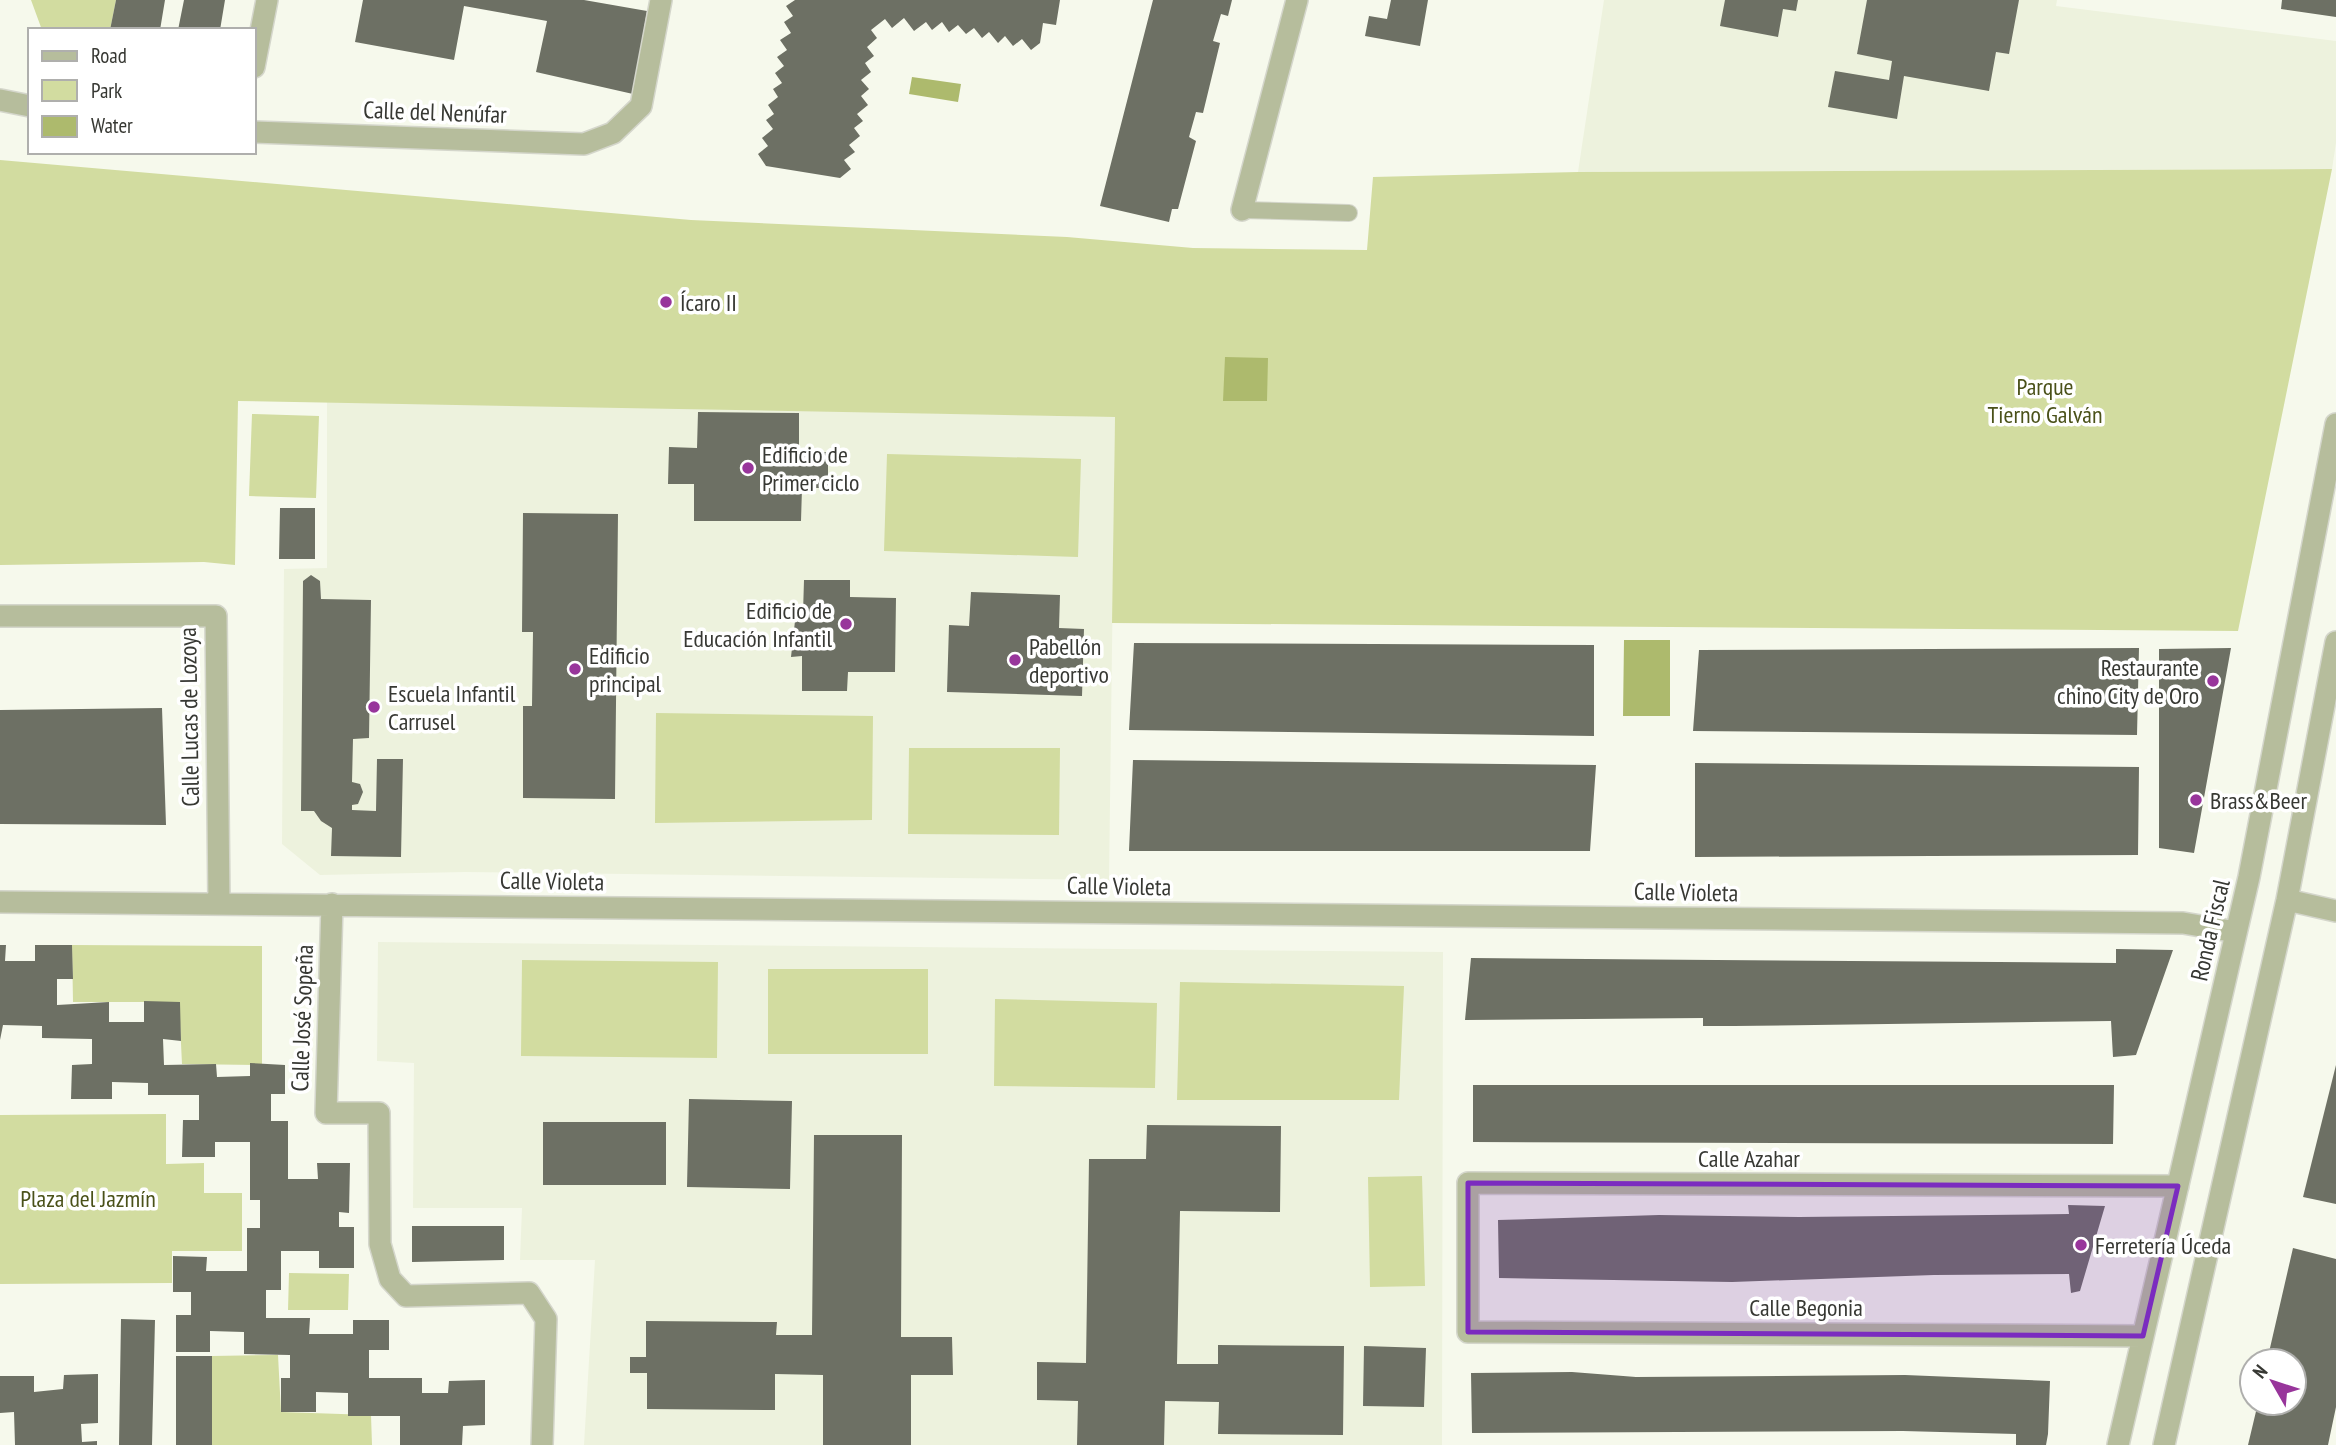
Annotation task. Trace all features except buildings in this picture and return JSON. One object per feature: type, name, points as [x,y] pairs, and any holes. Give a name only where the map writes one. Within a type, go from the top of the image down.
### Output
[{"type":"street","points":[[256,57],[267,0]]},
{"type":"street","name":"Calle del Nenúfar","points":[[256,132],[584,144],[613,133],[641,106],[661,0]]},
{"type":"street","points":[[1242,210],[1297,0]]},
{"type":"street","points":[[0,100],[28,106]]},
{"type":"street","name":"Ronda Fiscal","points":[[2118,1445],[2236,932],[2336,424]]},
{"type":"street","name":"Calle Lucas de Lozoya","points":[[0,616],[216,616],[219,904]]},
{"type":"street","points":[[2164,1445],[2287,900],[2336,642]]},
{"type":"street","points":[[2287,900],[2336,911]]},
{"type":"street","name":"Calle Violeta","points":[[0,902],[2183,923],[2236,932]]},
{"type":"street","name":"Calle José Sopeña","points":[[332,904],[326,1113],[379,1113],[380,1244],[390,1279],[406,1296],[529,1293],[546,1320],[542,1445]]},
{"type":"street","name":"Calle Azahar","points":[[1468,1332],[1468,1183],[2178,1186]]},
{"type":"street","name":"Calle Begonia","points":[[1468,1332],[2143,1336]]},
{"type":"lane","points":[[1242,210],[1349,213]]},
{"type":"highlighted area","points":[[1468,1183],[2178,1186],[2143,1336],[1468,1332]]},
{"type":"shaded area","points":[[1604,0],[2057,0],[2056,6],[2336,41],[2336,143],[2332,169],[1578,172]]},
{"type":"shaded area","points":[[327,401],[1115,417],[1109,880],[465,872],[320,875],[282,844],[284,569],[327,568]]},
{"type":"shaded area","points":[[378,942],[1443,952],[1442,1445],[584,1445],[595,1260],[520,1260],[522,1208],[413,1208],[414,1063],[377,1061]]},
{"type":"green space","points":[[31,0],[116,0],[110,28],[41,28]]},
{"type":"green space","name":"Parque Tierno Galván","points":[[0,160],[691,220],[1067,237],[1193,248],[1367,250],[1373,177],[1578,172],[2332,169],[2238,631],[1112,623],[1115,417],[238,401],[235,565],[204,562],[0,565]]},
{"type":"green space","points":[[252,414],[319,416],[316,498],[249,496]]},
{"type":"green space","points":[[887,454],[1081,459],[1078,557],[884,551]]},
{"type":"green space","points":[[656,713],[873,716],[872,820],[655,823]]},
{"type":"green space","points":[[909,748],[1060,748],[1059,835],[908,834]]},
{"type":"green space","points":[[72,945],[262,946],[262,1065],[182,1064],[179,1002],[73,1002]]},
{"type":"green space","points":[[522,960],[718,962],[717,1058],[521,1056]]},
{"type":"green space","points":[[768,969],[928,969],[928,1054],[768,1054]]},
{"type":"green space","points":[[1180,982],[1404,986],[1399,1100],[1177,1100]]},
{"type":"green space","points":[[995,999],[1157,1003],[1155,1088],[994,1086]]},
{"type":"green space","name":"Plaza del Jazmín","points":[[166,1114],[166,1164],[204,1163],[204,1193],[242,1193],[242,1251],[172,1251],[172,1283],[0,1284],[0,1115]]},
{"type":"green space","points":[[1422,1176],[1425,1286],[1370,1287],[1368,1177]]},
{"type":"green space","points":[[289,1273],[349,1274],[348,1310],[288,1310]]},
{"type":"green space","points":[[278,1355],[281,1412],[371,1415],[372,1445],[212,1445],[212,1356]]},
{"type":"water","points":[[912,77],[961,84],[958,102],[909,94]]},
{"type":"water","points":[[1225,357],[1268,358],[1267,401],[1223,401]]},
{"type":"water","points":[[1624,640],[1670,640],[1670,716],[1623,716]]},
{"type":"place","name":"Ícaro II","points":[[666,302]]},
{"type":"place","name":"Edificio de Primer ciclo","points":[[748,468]]},
{"type":"place","name":"Edificio de Educación Infantil","points":[[846,624]]},
{"type":"place","name":"Pabellón deportivo","points":[[1015,660]]},
{"type":"place","name":"Edificio principal","points":[[575,669]]},
{"type":"place","name":"Restaurante chino City de Oro","points":[[2213,681]]},
{"type":"place","name":"Escuela Infantil Carrusel","points":[[374,707]]},
{"type":"place","name":"Brass&Beer","points":[[2196,800]]},
{"type":"place","name":"Ferretería Úceda","points":[[2081,1245]]}]
